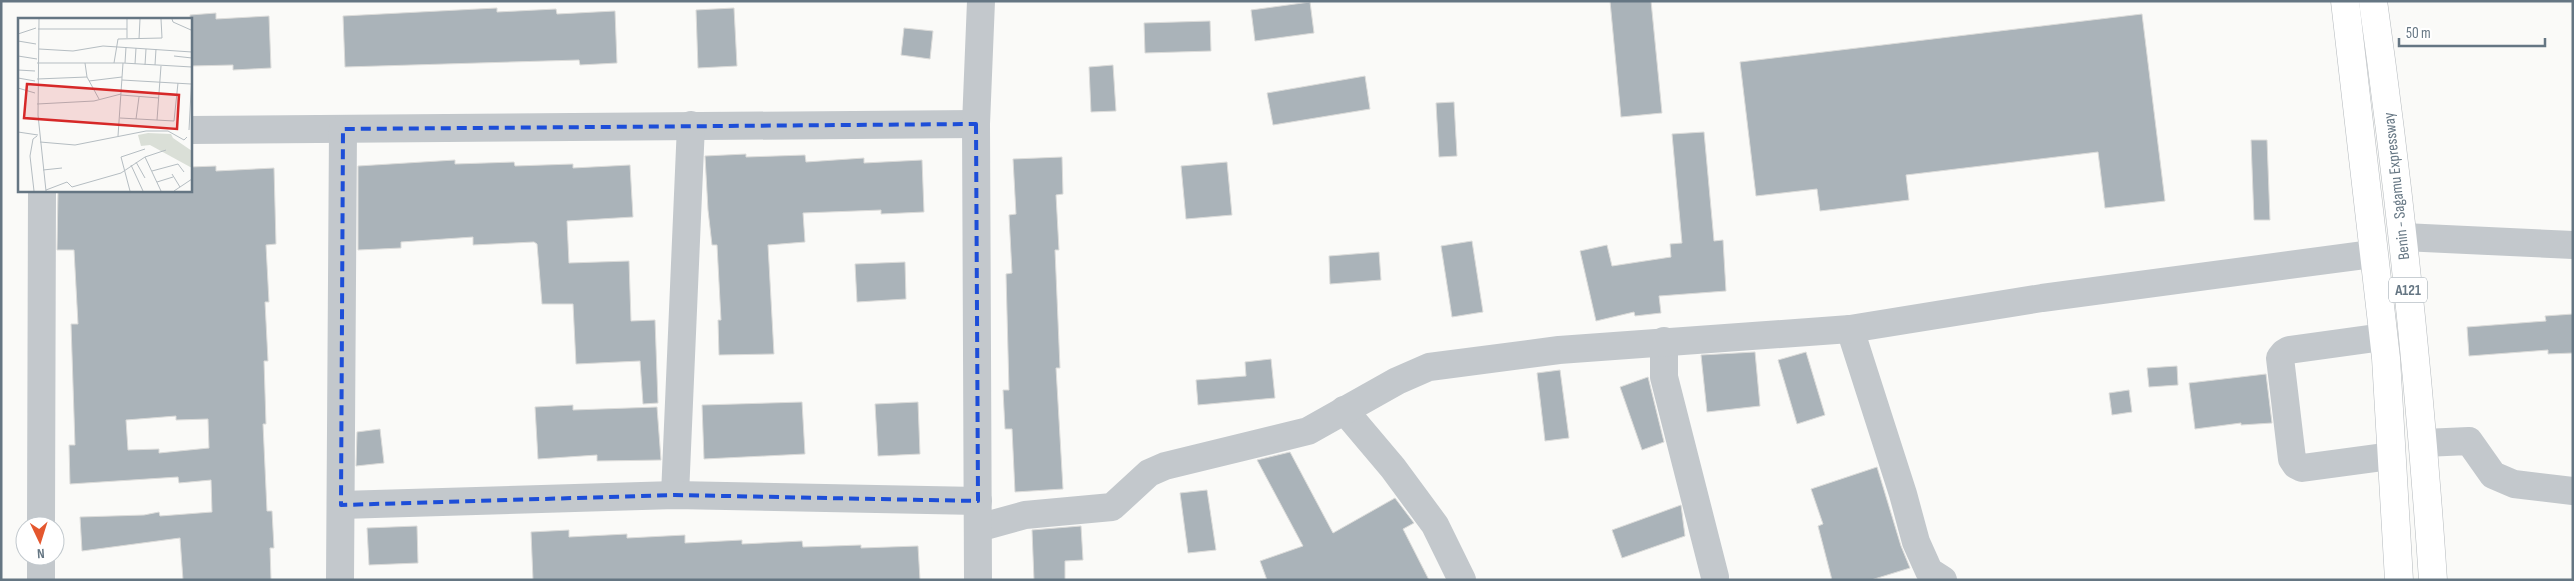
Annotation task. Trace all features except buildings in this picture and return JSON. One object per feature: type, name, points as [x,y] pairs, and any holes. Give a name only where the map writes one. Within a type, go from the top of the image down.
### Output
[{"type":"highway","name":"A121","points":[[2345,1],[2384,348],[2399,580]]},
{"type":"highway","name":"Benin - Sagamu Expressway","points":[[2373,1],[2403,237],[2416,359],[2424,443],[2433,580]]},
{"type":"highway","points":[[2384,348],[2416,359]]},
{"type":"street","points":[[978,580],[976,124],[981,1]]},
{"type":"street","points":[[191,130],[976,124]]},
{"type":"street","points":[[675,495],[691,125]]},
{"type":"street","points":[[340,580],[343,129]]},
{"type":"street","points":[[41,516],[42,191]]},
{"type":"street","points":[[2403,237],[2573,245]]},
{"type":"street","points":[[978,528],[1025,515],[1112,507],[1149,473],[1166,466],[1308,431],[1344,410],[1429,367],[1558,350],[1664,341],[1850,330],[2042,298],[2372,254]]},
{"type":"street","points":[[1850,330],[1903,494],[1916,542],[1929,571],[1943,580]]},
{"type":"street","points":[[1664,341],[1664,377],[1715,577]]},
{"type":"street","points":[[2384,348],[2289,350],[2280,358],[2292,459],[2296,465],[2302,468],[2392,456]]},
{"type":"street","points":[[1344,410],[1393,468],[1435,524],[1462,580]]},
{"type":"street","points":[[2424,443],[2469,441],[2493,476],[2514,484],[2573,491]]},
{"type":"street","points":[[341,505],[675,495],[978,501]]},
{"type":"street","points":[[41,566],[41,580]]},
{"type":"highlighted area","points":[[976,124],[978,501],[675,495],[341,505],[343,129]]}]
